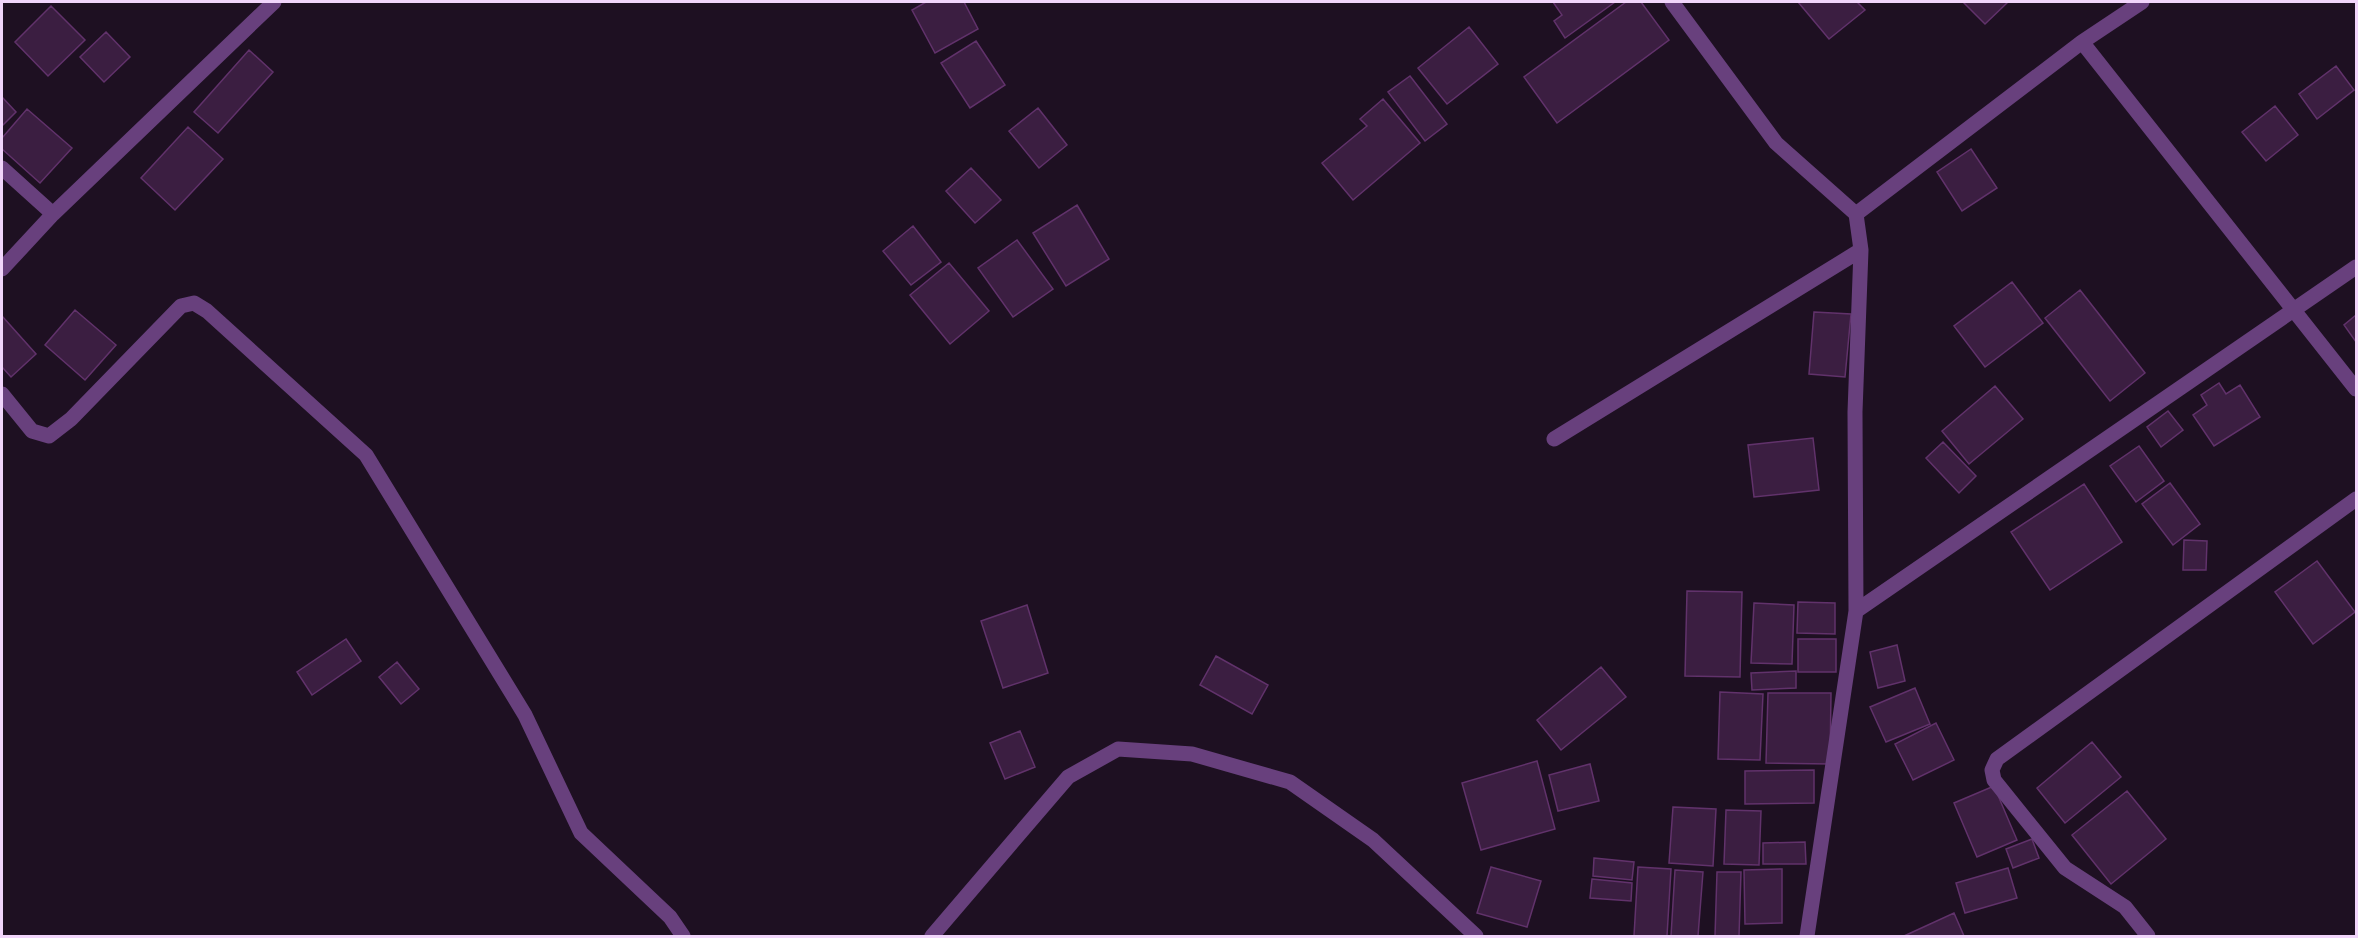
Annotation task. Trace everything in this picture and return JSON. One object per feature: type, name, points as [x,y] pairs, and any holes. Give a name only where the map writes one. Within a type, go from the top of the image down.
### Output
[{"type":"street","points":[[2,269],[53,214],[274,2]]},
{"type":"street","points":[[1672,2],[1776,143],[1856,214],[1861,250],[1855,412],[1856,611],[1807,936]]},
{"type":"street","points":[[1856,214],[2082,42],[2142,2]]},
{"type":"street","points":[[2082,42],[2356,389]]},
{"type":"street","points":[[2,168],[53,214]]},
{"type":"street","points":[[1554,440],[1861,250]]},
{"type":"street","points":[[1856,611],[2356,267]]},
{"type":"street","points":[[2,393],[32,431],[49,436],[71,419],[181,306],[194,303],[207,310],[366,455],[525,715],[581,833],[670,916],[683,936]]},
{"type":"street","points":[[2148,936],[2125,907],[2065,868],[1994,780],[1992,770],[1997,759],[2356,499]]},
{"type":"street","points":[[932,936],[1068,777],[1118,749],[1192,754],[1290,782],[1373,840],[1476,936]]},
{"type":"building","points":[[926,2],[964,2],[978,29],[935,53],[912,10]]},
{"type":"building","points":[[1553,2],[1615,2],[1565,38],[1554,21],[1562,15]]},
{"type":"building","points":[[1626,2],[1641,2],[1669,40],[1557,123],[1524,77]]},
{"type":"building","points":[[1798,2],[1857,2],[1865,10],[1829,39]]},
{"type":"building","points":[[1963,2],[2008,2],[1985,24]]},
{"type":"building","points":[[51,6],[85,40],[48,76],[15,42]]},
{"type":"building","points":[[1469,27],[1498,64],[1447,104],[1418,68]]},
{"type":"building","points":[[106,32],[130,57],[104,82],[80,57]]},
{"type":"building","points":[[976,41],[1005,85],[970,108],[941,63]]},
{"type":"building","points":[[249,50],[273,72],[218,133],[194,112]]},
{"type":"building","points":[[2336,66],[2354,90],[2317,119],[2299,94]]},
{"type":"building","points":[[1410,76],[1447,124],[1425,141],[1388,92]]},
{"type":"building","points":[[2,97],[16,112],[2,126]]},
{"type":"building","points":[[1383,99],[1420,143],[1353,200],[1322,163],[1367,126],[1360,119]]},
{"type":"building","points":[[2275,106],[2298,135],[2266,161],[2242,132]]},
{"type":"building","points":[[1038,108],[1067,145],[1039,168],[1009,131]]},
{"type":"building","points":[[27,109],[72,148],[40,183],[2,149],[2,138]]},
{"type":"building","points":[[188,127],[223,159],[175,210],[141,178]]},
{"type":"building","points":[[1971,149],[1997,188],[1962,211],[1937,172]]},
{"type":"building","points":[[971,168],[1001,200],[975,223],[946,191]]},
{"type":"building","points":[[1077,205],[1109,259],[1066,286],[1033,233]]},
{"type":"building","points":[[913,226],[941,262],[911,285],[883,251]]},
{"type":"building","points":[[1017,240],[1053,289],[1013,317],[978,268]]},
{"type":"building","points":[[949,263],[989,311],[950,344],[910,295]]},
{"type":"building","points":[[2012,282],[2043,323],[1985,367],[1954,326]]},
{"type":"building","points":[[2080,290],[2145,373],[2110,401],[2045,318]]},
{"type":"building","points":[[75,310],[116,345],[85,380],[45,345]]},
{"type":"building","points":[[1814,312],[1851,314],[1845,377],[1809,374]]},
{"type":"building","points":[[2356,315],[2356,342],[2344,325]]},
{"type":"building","points":[[2,316],[36,354],[11,377],[2,367]]},
{"type":"building","points":[[2219,383],[2226,394],[2240,385],[2260,417],[2214,446],[2193,415],[2207,405],[2201,395]]},
{"type":"building","points":[[1995,386],[2023,419],[1969,464],[1942,431]]},
{"type":"building","points":[[2168,411],[2183,430],[2161,447],[2147,427]]},
{"type":"building","points":[[1813,438],[1819,490],[1754,497],[1748,445]]},
{"type":"building","points":[[1943,442],[1976,476],[1959,493],[1926,458]]},
{"type":"building","points":[[2139,446],[2164,481],[2136,502],[2110,466]]},
{"type":"building","points":[[2170,483],[2200,524],[2173,545],[2142,504]]},
{"type":"building","points":[[2084,484],[2122,542],[2050,590],[2011,532]]},
{"type":"building","points":[[2184,540],[2207,541],[2206,570],[2183,570]]},
{"type":"building","points":[[2317,561],[2355,612],[2313,644],[2275,592]]},
{"type":"building","points":[[1687,591],[1742,592],[1740,677],[1685,676]]},
{"type":"building","points":[[1798,602],[1835,603],[1835,634],[1797,633]]},
{"type":"building","points":[[1754,603],[1794,605],[1792,664],[1751,663]]},
{"type":"building","points":[[1027,605],[1048,673],[1003,688],[981,621]]},
{"type":"building","points":[[346,639],[361,661],[312,695],[297,672]]},
{"type":"building","points":[[1798,639],[1836,639],[1836,672],[1798,672]]},
{"type":"building","points":[[1897,645],[1905,681],[1878,688],[1870,652]]},
{"type":"building","points":[[1216,656],[1268,685],[1252,714],[1200,685]]},
{"type":"building","points":[[397,662],[419,689],[401,704],[379,677]]},
{"type":"building","points":[[1601,667],[1626,697],[1561,750],[1537,720]]},
{"type":"building","points":[[1796,671],[1796,688],[1752,690],[1751,673]]},
{"type":"building","points":[[1915,688],[1930,724],[1886,742],[1870,707]]},
{"type":"building","points":[[1720,692],[1763,694],[1760,760],[1718,759]]},
{"type":"building","points":[[1768,693],[1831,693],[1830,764],[1766,763]]},
{"type":"building","points":[[1936,723],[1954,760],[1913,780],[1895,744]]},
{"type":"building","points":[[1020,731],[1035,767],[1005,779],[990,743]]},
{"type":"building","points":[[2092,742],[2121,777],[2065,823],[2037,788]]},
{"type":"building","points":[[1537,761],[1555,829],[1481,850],[1462,783]]},
{"type":"building","points":[[1590,764],[1599,801],[1558,811],[1549,775]]},
{"type":"building","points":[[1814,770],[1814,803],[1745,804],[1745,771]]},
{"type":"building","points":[[1994,786],[2017,840],[1977,857],[1954,803]]},
{"type":"building","points":[[2127,791],[2166,839],[2111,884],[2072,835]]},
{"type":"building","points":[[1673,807],[1716,809],[1713,866],[1669,863]]},
{"type":"building","points":[[1726,810],[1761,811],[1759,865],[1724,864]]},
{"type":"building","points":[[2032,839],[2039,858],[2013,868],[2006,849]]},
{"type":"building","points":[[1805,842],[1806,864],[1763,864],[1763,843]]},
{"type":"building","points":[[1594,858],[1634,862],[1632,880],[1593,876]]},
{"type":"building","points":[[1491,867],[1541,881],[1527,927],[1477,913]]},
{"type":"building","points":[[1638,867],[1671,869],[1667,936],[1634,936]]},
{"type":"building","points":[[2008,868],[2017,898],[1965,913],[1956,883]]},
{"type":"building","points":[[1782,869],[1782,923],[1745,924],[1744,870]]},
{"type":"building","points":[[1675,870],[1703,872],[1698,936],[1671,936]]},
{"type":"building","points":[[1717,872],[1741,872],[1739,936],[1715,936]]},
{"type":"building","points":[[1592,879],[1632,883],[1631,901],[1590,898]]},
{"type":"building","points":[[1954,913],[1964,936],[1904,936]]}]
